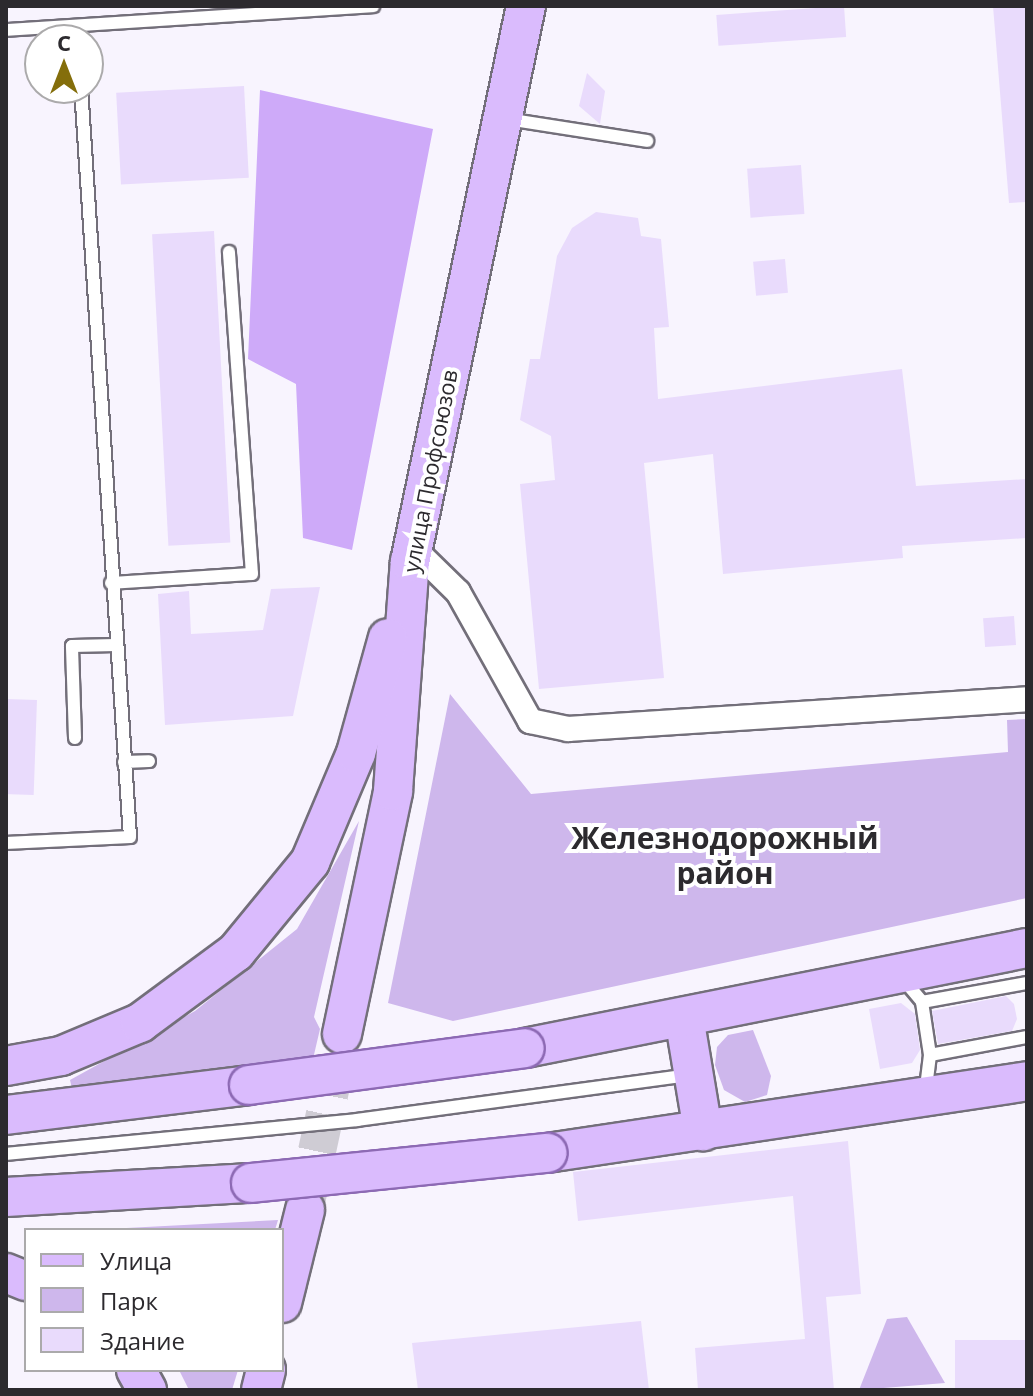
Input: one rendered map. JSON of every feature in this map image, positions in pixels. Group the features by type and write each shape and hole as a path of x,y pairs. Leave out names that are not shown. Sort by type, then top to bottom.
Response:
{"main road":[{"name":"улица Профсоюзов","path":"342,1034 393,791 411,555 500,118 526,6"},
{"path":"6,1066 61,1056 140,1023 236,952 310,862 356,753 411,555"},
{"path":"6,1115 525,1048 1027,948"},
{"path":"684,1017 703,1131"},
{"path":"6,1197 309,1178 547,1153 1027,1081"},
{"path":"284,1295 305,1210"},
{"path":"137,1372 147,1390"}],"street":[{"path":"411,555 458,592 530,721 568,729 1027,699"}],"lane":[{"path":"104,31 373,6"},
{"path":"6,843 130,837 82,104"},
{"path":"500,118 647,141"},
{"path":"111,583 252,574 229,252"},
{"path":"75,738 72,646 116,645"},
{"path":"124,762 149,761"},
{"path":"899,973 922,1002 930,1055 925,1098"},
{"path":"922,1002 1027,983"},
{"path":"930,1055 1027,1037"},
{"path":"6,1154 357,1120 694,1074"}],"green space":[{"path":"450,694 531,794 1008,752 1007,720 1027,719 1027,898 453,1021 388,1003"},
{"path":"359,821 314,1017 320,1029 313,1059 73,1093 70,1080 195,1011 297,929"},
{"path":"753,1030 771,1076 767,1095 745,1102 724,1090 715,1065 717,1047 728,1035"},
{"path":"278,1220 276,1228 126,1228"},
{"path":"907,1317 945,1383 859,1390 887,1319"},
{"path":"180,1372 237,1372 232,1390 189,1390"}],"shaded area":[{"path":"260,90 433,129 352,550 303,538 296,384 248,359"}],"building":[{"path":"844,6 846,37 718,46 716,15"},
{"path":"993,6 1027,6 1027,202 1009,203"},
{"path":"587,73 605,91 600,124 579,106"},
{"path":"244,86 249,178 121,185 116,93"},
{"path":"801,165 804,214 751,218 747,169"},
{"path":"596,212 638,218 641,236 661,239 669,327 654,328 658,399 902,369 916,486 1027,479 1027,538 902,546 903,558 723,574 713,454 644,463 664,678 539,689 520,484 555,480 551,436 520,420 530,359 540,359 557,256 572,228"},
{"path":"214,231 230,543 168,546 152,234"},
{"path":"785,259 788,293 756,296 753,262"},
{"path":"320,587 293,716 165,725 158,594 189,591 191,634 263,630 271,589"},
{"path":"1014,616 1016,645 985,647 983,618"},
{"path":"6,699 37,700 34,795 6,794"},
{"path":"1006,996 1014,1004 1017,1019 1012,1031 938,1044 932,1011"},
{"path":"901,1003 915,1014 920,1050 912,1063 880,1069 869,1009"},
{"path":"848,1141 861,1294 826,1297 834,1390 698,1390 695,1348 805,1339 793,1196 578,1221 573,1172"},
{"path":"641,1321 649,1390 418,1390 412,1343"},
{"path":"955,1340 1027,1340 1027,1388 955,1388"}],"tunnel":[{"path":"305,1207 342,1034"}],"district":[{"name":"Железнодорожный район","path":"725,855"}]}
